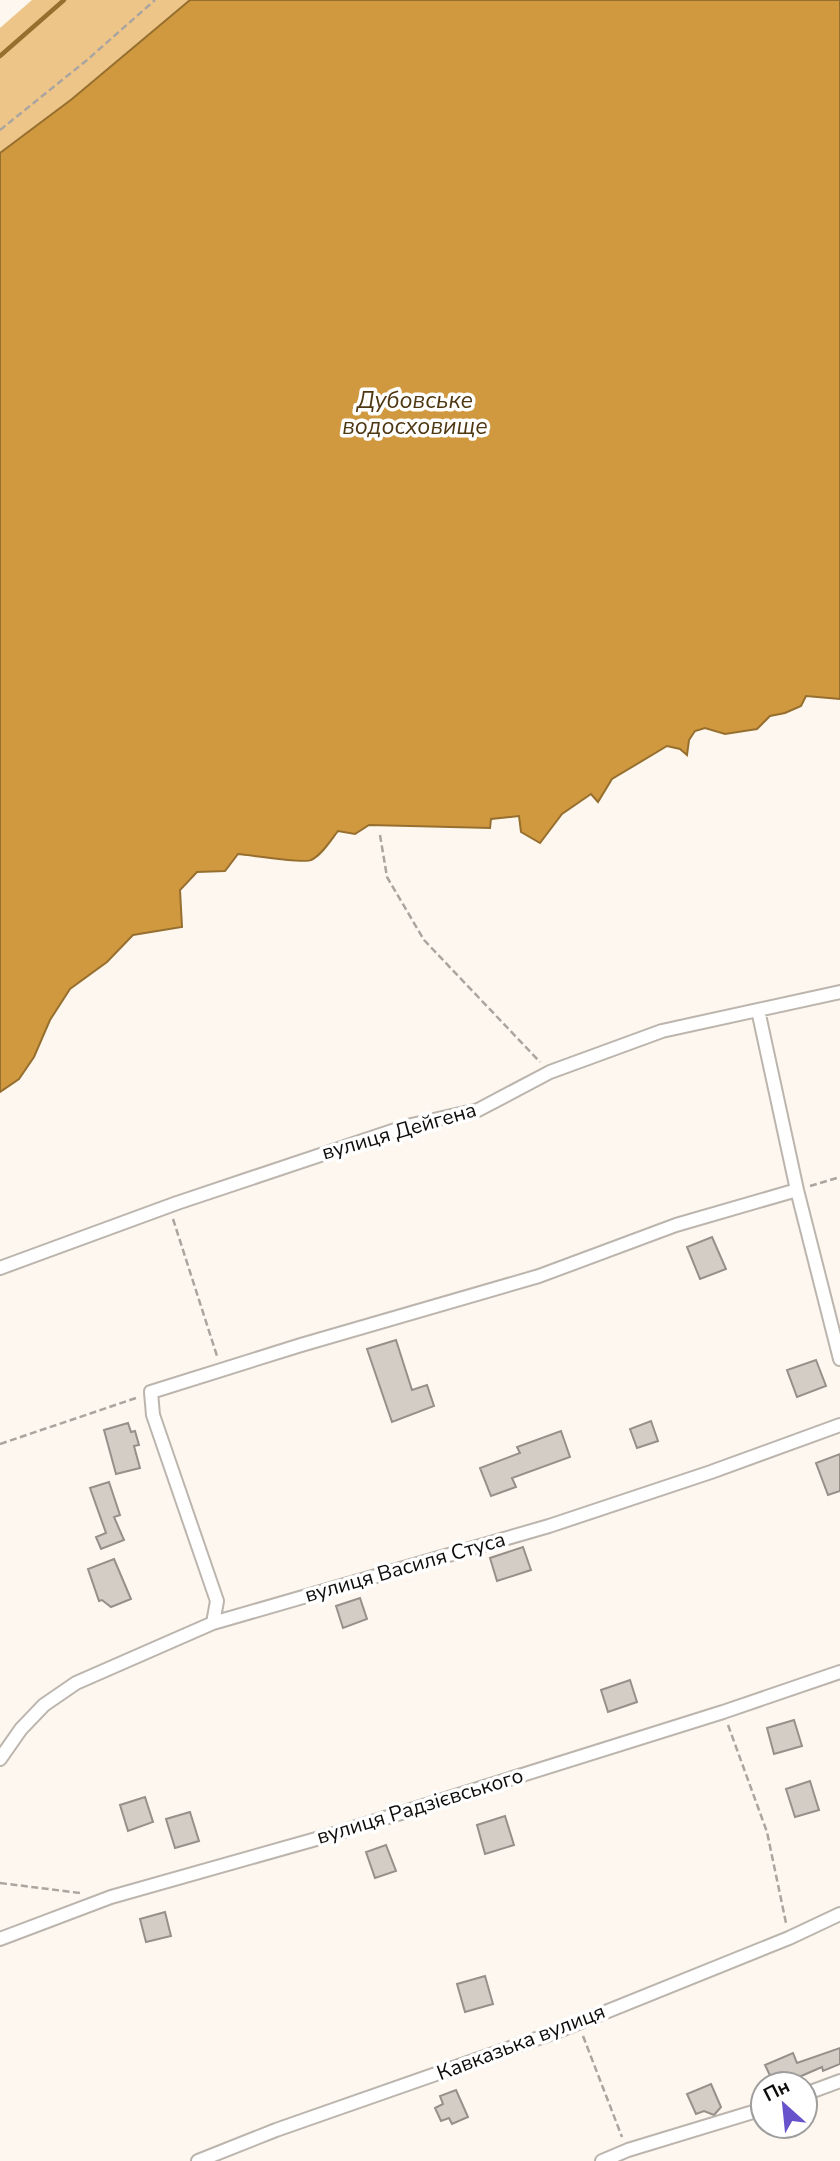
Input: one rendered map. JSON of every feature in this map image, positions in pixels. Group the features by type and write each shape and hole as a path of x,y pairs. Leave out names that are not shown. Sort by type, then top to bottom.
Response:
{"street":[{"name":"вулиця Дейгена","path":"0,1268 168,1206 407,1126 478,1110 550,1072 662,1031 840,992"},
{"path":"758,1010 797,1190 840,1359"},
{"path":"213,1623 217,1601 153,1415 151,1392 539,1276 676,1225 797,1190"},
{"name":"вулиця Василя Стуса","path":"0,1759 21,1729 44,1705 76,1683 213,1623 549,1526 711,1472 840,1424"},
{"name":"вулиця Радзієвського","path":"0,1939 111,1897 334,1834 723,1712 840,1672"},
{"name":"Кавказька вулиця","path":"198,2161 276,2130 556,2032 789,1938 840,1914"},
{"path":"819,2089 840,2081"},
{"path":"602,2161 628,2150 749,2113"}],"path":[{"path":"0,130 87,60 155,0"},
{"path":"380,835 387,877 424,940 550,1072"},
{"path":"797,1190 840,1177"},
{"path":"168,1206 221,1370"},
{"path":"0,1444 151,1392"},
{"path":"723,1712 767,1832 789,1938"},
{"path":"0,1883 83,1894"},
{"path":"577,2022 628,2150"}],"shaded area":[{"path":"32,0 190,0 72,99 0,153 0,28"}],"water":[{"name":"Дубовське водосховище","path":"190,0 840,0 840,699 806,696 801,706 770,716 757,729 725,734 705,728 695,731 689,740 687,755 680,749 667,746 612,779 598,802 591,794 562,814 540,843 521,832 519,816 491,819 490,828 369,825 355,834 338,831 311,860 238,854 225,871 197,872 180,890 182,927 133,935 107,962 70,989 50,1020 34,1057 19,1079 0,1092 0,153 72,99"}],"building":[{"path":"712,1237 726,1269 700,1279 687,1247"},
{"path":"396,1340 412,1390 427,1385 434,1406 392,1422 367,1349"},
{"path":"816,1360 826,1386 797,1397 787,1370"},
{"path":"651,1421 658,1441 637,1448 630,1429"},
{"path":"128,1423 131,1432 135,1431 139,1445 134,1446 140,1468 116,1474 104,1430"},
{"path":"561,1431 570,1457 512,1478 516,1487 491,1496 480,1468 520,1453 517,1447"},
{"path":"840,1454 840,1491 828,1495 816,1463"},
{"path":"109,1482 120,1515 114,1517 124,1540 101,1549 96,1537 106,1533 90,1488"},
{"path":"523,1547 531,1570 497,1581 490,1558"},
{"path":"114,1559 131,1599 111,1607 102,1600 99,1601 88,1569"},
{"path":"360,1598 367,1619 343,1628 336,1606"},
{"path":"630,1680 637,1702 608,1712 601,1690"},
{"path":"794,1720 802,1746 774,1754 767,1728"},
{"path":"810,1781 819,1810 795,1817 786,1789"},
{"path":"145,1797 153,1822 128,1831 120,1805"},
{"path":"190,1812 199,1841 175,1848 166,1819"},
{"path":"505,1816 514,1845 485,1854 477,1825"},
{"path":"386,1845 396,1871 375,1878 366,1852"},
{"path":"165,1912 171,1936 146,1942 140,1919"},
{"path":"485,1976 493,2004 465,2012 457,1984"},
{"path":"840,2048 840,2064 823,2071 822,2067 815,2070 767,2070 765,2065 793,2053 797,2063"},
{"path":"711,2084 721,2107 714,2115 704,2111 696,2114 687,2094"},
{"path":"456,2090 468,2117 452,2124 449,2118 441,2121 435,2108 443,2104 440,2096"}],"waterway":[{"path":"0,56 64,0"}]}
